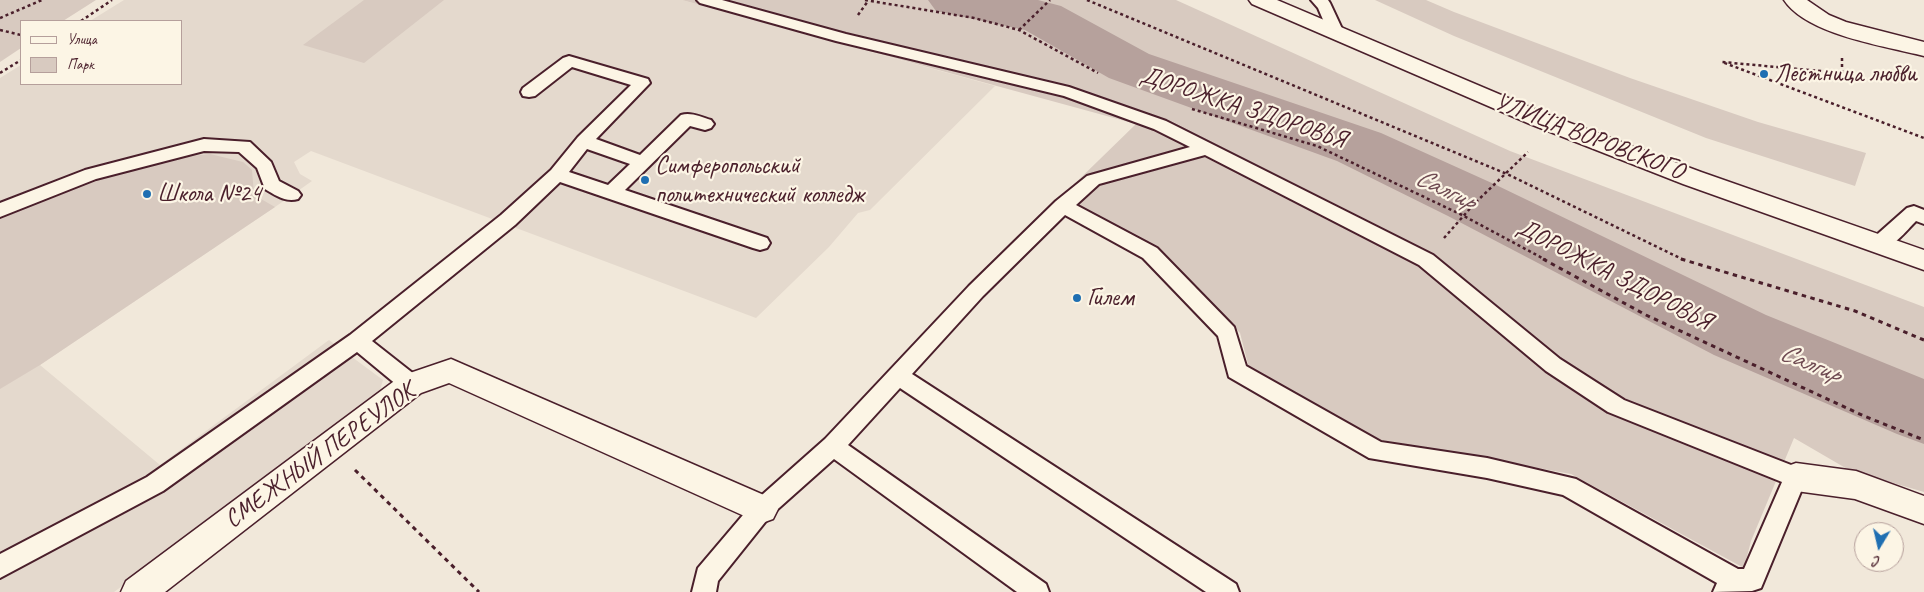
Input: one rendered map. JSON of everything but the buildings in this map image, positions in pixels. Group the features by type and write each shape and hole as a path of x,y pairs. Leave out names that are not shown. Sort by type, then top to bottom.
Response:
{"main road":[{"name":"УЛИЦА ВОРОВСКОГО","path":"1259,0 1538,119 1692,178 1924,260"},
{"path":"1794,0 1813,15 1848,30 1924,49"},
{"name":"СМЕЖНЫЙ ПЕРЕУЛОК","path":"138,592 411,384 452,371 762,510"},
{"path":"1796,477 1856,485 1924,510"}],"lane":[{"path":"704,0 842,38 1069,92 1160,126 1426,260 1553,365 1616,406 1796,477 1752,580 1730,587 1568,486 1487,468 1377,451 1238,371 1227,333 1150,253 1063,206"},
{"path":"1319,0 1325,6 1336,33"},
{"path":"0,567 154,484 357,341 508,220 557,174 584,141 642,83 569,61 529,92"},
{"path":"612,192 687,119 706,124"},
{"path":"584,141 642,162"},
{"path":"0,210 91,174 204,145 244,146 265,166 271,184 292,195"},
{"path":"704,592 707,576 762,510 833,446 976,291 1063,206 1093,180 1205,149"},
{"path":"557,174 760,244"},
{"path":"1879,244 1914,213 1924,216"},
{"path":"357,341 411,384"},
{"path":"897,375 1227,592"},
{"path":"833,446 1037,592"}],"path":[{"path":"0,18 42,0"},
{"path":"82,20 112,0"},
{"name":"ДОРОЖКА ЗДОРОВЬЯ","path":"865,0 974,18 1019,30 1103,76"},
{"path":"1019,30 1050,0"},
{"path":"1087,0 1507,174 1687,262 1855,311 1924,340"},
{"path":"0,30 20,35"},
{"path":"0,73 20,61"},
{"path":"1842,73 1722,62 1924,138"},
{"name":"ДОРОЖКА ЗДОРОВЬЯ","path":"1183,106 1316,146 1462,215 1646,315 1864,416 1924,440"},
{"path":"1462,215 1528,152"},
{"path":"330,445 479,592"}],"shaded area":[{"path":"124,0 682,0 995,86 870,210 858,213 829,247 756,318 311,151 294,162 300,174 312,181 40,365 160,465 329,340 383,380 378,397 114,592 0,592 0,78 20,66 20,85 182,85 182,20 92,20"}],"green space":[{"path":"0,0 96,0 65,20 20,20 20,49 0,62"},
{"path":"364,0 444,0 364,63 303,45"},
{"path":"682,0 1176,0 1510,151 1924,307 1924,492 1849,470 1794,438 1751,541 1744,568 1571,474 1376,439 1249,368 1240,333 1158,248 1062,196 1136,124"},
{"path":"1375,0 1426,0 1630,78 1758,122 1866,153 1855,186 1706,138 1454,36"},
{"path":"210,154 243,162 252,170 254,195 275,207 40,365 0,389 0,218 102,178 155,163"}],"waterway":[{"name":"Салгир","path":"955,0 1042,17 1129,66 1359,147 1471,200 1740,335 1924,412"}],"place":[{"name":"Лестница любви","path":"1764,74"},
{"name":"Симферопольский политехнический колледж","path":"645,180"},
{"name":"Школа №24","path":"147,194"},
{"name":"Гилем","path":"1077,298"}]}
